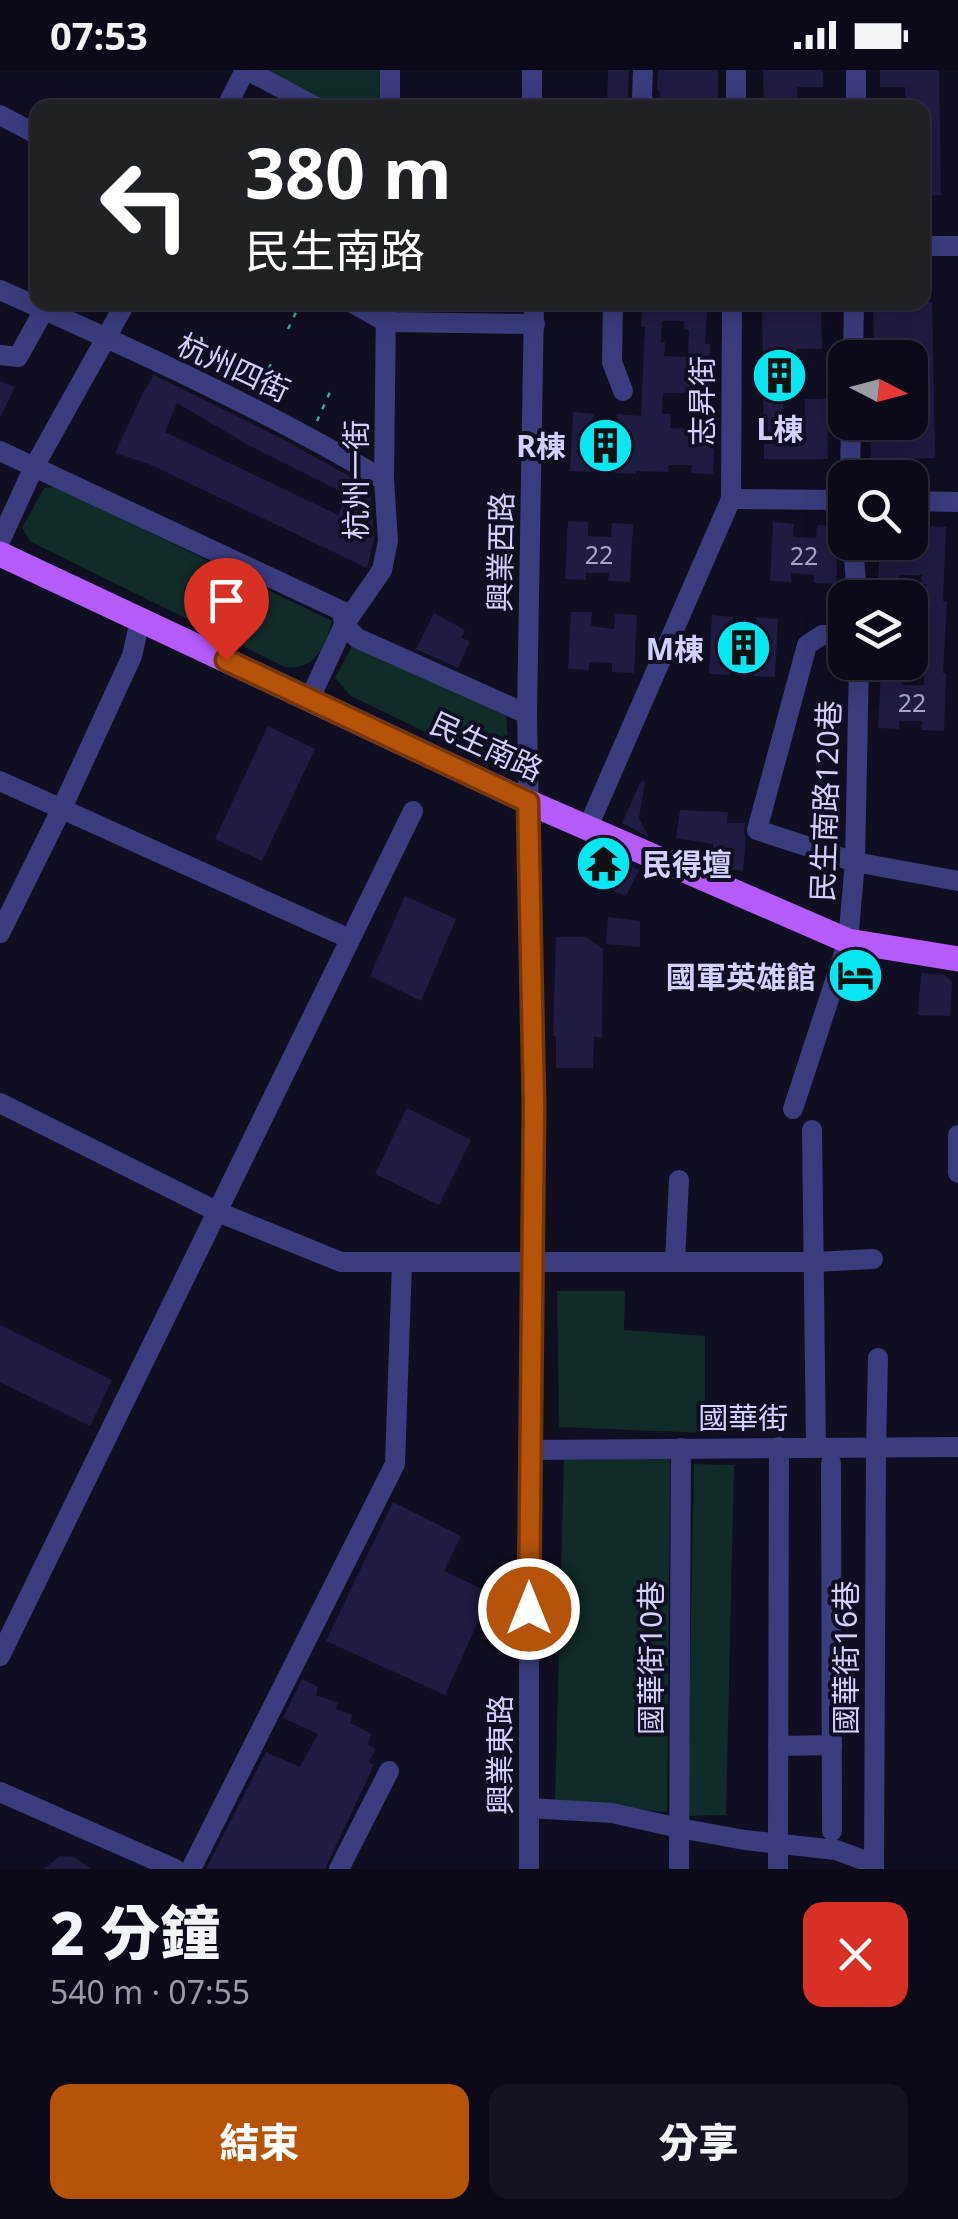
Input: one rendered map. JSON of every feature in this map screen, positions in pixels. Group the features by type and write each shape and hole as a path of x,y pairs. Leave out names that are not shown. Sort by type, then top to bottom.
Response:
{"main road":[{"name":"民生南路","path":"0,554 528,802 848,942 958,959"}],"street":[{"path":"230,100 246,70 303,100"},
{"path":"390,70 390,100"},
{"path":"532,70 532,100"},
{"path":"643,70 643,100"},
{"path":"736,70 736,100"},
{"path":"856,70 856,100"},
{"path":"0,115 30,131"},
{"path":"930,246 958,246"},
{"name":"杭州四街","path":"0,290 30,304"},
{"path":"0,355 18,358 44,310"},
{"name":"杭州四街","path":"44,310 250,406 384,480"},
{"path":"0,541 34,467 122,310"},
{"name":"興業西路","path":"528,802 534,310"},
{"path":"613,310 612,362 624,391"},
{"name":"志昇街","path":"730,499 732,310"},
{"path":"853,340 854,310"},
{"path":"386,312 535,324"},
{"name":"杭州一街","path":"310,698 344,625 382,570 388,541 384,480 386,312"},
{"path":"0,451 342,610 344,625 357,638 527,714"},
{"path":"588,828 730,499 828,500"},
{"path":"928,501 958,502"},
{"path":"0,932 132,656 140,620"},
{"path":"828,635 807,644 756,830 855,862 958,881"},
{"name":"民生南路120巷","path":"793,1108 848,942 855,862 859,680"},
{"path":"0,781 350,938"},
{"name":"興業東路","path":"528,802 534,1106 529,1869"},
{"path":"0,1656 413,811"},
{"path":"606,879 622,842"},
{"path":"0,1103 218,1212 340,1262 874,1259"},
{"path":"812,1130 816,1447"},
{"path":"958,1135 958,1173"},
{"path":"675,1261 679,1180"},
{"path":"191,1869 395,1464 402,1262"},
{"name":"國華街16巷","path":"874,1866 878,1358"},
{"path":"778,1869 780,1447"},
{"name":"國華街","path":"529,1450 958,1447"},
{"name":"國華街10巷","path":"678,1869 681,1448"},
{"path":"831,1463 832,1831"},
{"path":"778,1746 832,1745"},
{"path":"340,1869 389,1771"},
{"path":"0,1792 175,1869"},
{"path":"529,1808 612,1813 744,1840 778,1839 836,1850 874,1866"}],"path":[{"path":"288,329 298,310"},
{"path":"250,406 271,364"},
{"path":"310,436 330,392"}],"green space":[{"path":"255,70 384,70 384,100 313,100"},
{"path":"56,487 332,621 322,648 304,665 285,667 31,542 22,528 44,488"},
{"path":"352,646 506,713 508,749 487,762 351,696 335,678"},
{"path":"557,1291 625,1291 624,1330 705,1336 705,1433 559,1427"},
{"path":"670,1457 667,1812 555,1801 564,1460"},
{"path":"694,1464 734,1465 726,1815 687,1816"}],"building":[{"path":"608,70 629,70 629,100 607,100"},
{"path":"658,70 718,70 718,100 660,100"},
{"path":"763,70 823,70 823,87 797,87 798,100 764,100"},
{"path":"880,70 939,70 941,195 930,196 930,100 906,100 905,87 880,87"},
{"path":"932,302 935,458 871,460 870,440 928,440 928,340 874,340 873,310 930,310"},
{"path":"642,310 707,310 705,344 710,344 706,416 716,416 713,474 691,473 692,465 669,465 668,472 636,474 614,473 614,464 592,464 591,472 570,471 573,412 594,414 593,427 617,428 617,414 641,416 645,327 641,327","holes":["662,321 684,321 684,329 689,330 688,357 664,356","663,393 685,393 685,401 695,402 694,429 670,428 671,414 662,414"]},
{"name":"L棟","path":"762,310 821,310 822,349 796,349 797,386 783,386 783,418 805,417 805,399 827,399 828,459 764,459"},
{"path":"154,375 371,488 374,540 367,568 149,464 115,453","holes":["177,403 250,446 348,495 338,515 165,432"]},
{"path":"0,381 15,387 0,418"},
{"path":"568,521 588,522 588,536 611,537 612,523 633,524 630,582 608,581 609,573 586,573 586,580 565,579"},
{"path":"773,522 794,524 793,537 816,538 817,525 828,526 828,560 837,560 836,580 814,583 814,575 791,573 791,582 770,581"},
{"path":"928,526 946,527 944,731 921,730 922,721 899,721 899,729 878,728 880,680 924,685 928,680 928,580 921,580 922,575 899,575 899,580 878,580 879,560 928,560"},
{"path":"571,612 592,612 591,626 614,629 615,614 637,615 634,673 612,672 612,663 589,662 589,670 568,669"},
{"path":"434,613 465,630 461,638 470,641 458,668 416,649"},
{"name":"M棟","path":"712,615 733,617 732,630 756,631 756,617 778,619 775,677 753,676 753,667 731,667 730,675 709,674"},
{"path":"268,726 315,749 262,861 215,839"},
{"path":"641,781 645,782 639,818 649,837 622,823"},
{"path":"680,810 728,812 727,823 745,823 743,871 730,869 731,861 712,860 713,844 676,838"},
{"path":"627,865 639,870 626,896 613,891"},
{"path":"405,896 456,919 421,1001 370,976"},
{"path":"608,917 640,921 640,947 606,944"},
{"path":"556,937 586,937 603,949 602,1037 594,1037 593,1068 556,1068"},
{"path":"921,973 945,975 952,982 950,1016 918,1015"},
{"path":"407,1108 471,1140 439,1205 375,1174"},
{"path":"0,1325 112,1380 90,1426 0,1382"},
{"path":"393,1502 461,1536 444,1571 491,1593 445,1695 326,1641"},
{"path":"302,1679 318,1687 316,1695 338,1703 336,1709 352,1715 350,1723 372,1734 367,1744 376,1749 369,1762 374,1765 325,1869 206,1869 266,1752 300,1767 318,1734 283,1718"},
{"path":"61,1856 74,1857 91,1869 43,1869"}],"place":[{"name":"L棟","path":"780,375"},
{"name":"R棟","path":"605,445"},
{"name":"M棟","path":"743,648"},
{"name":"民得壇","path":"603,863"},
{"name":"國軍英雄館","path":"855,976"}],"route":[{"path":"226,660 528,802 534,1106 529,1609"}]}
